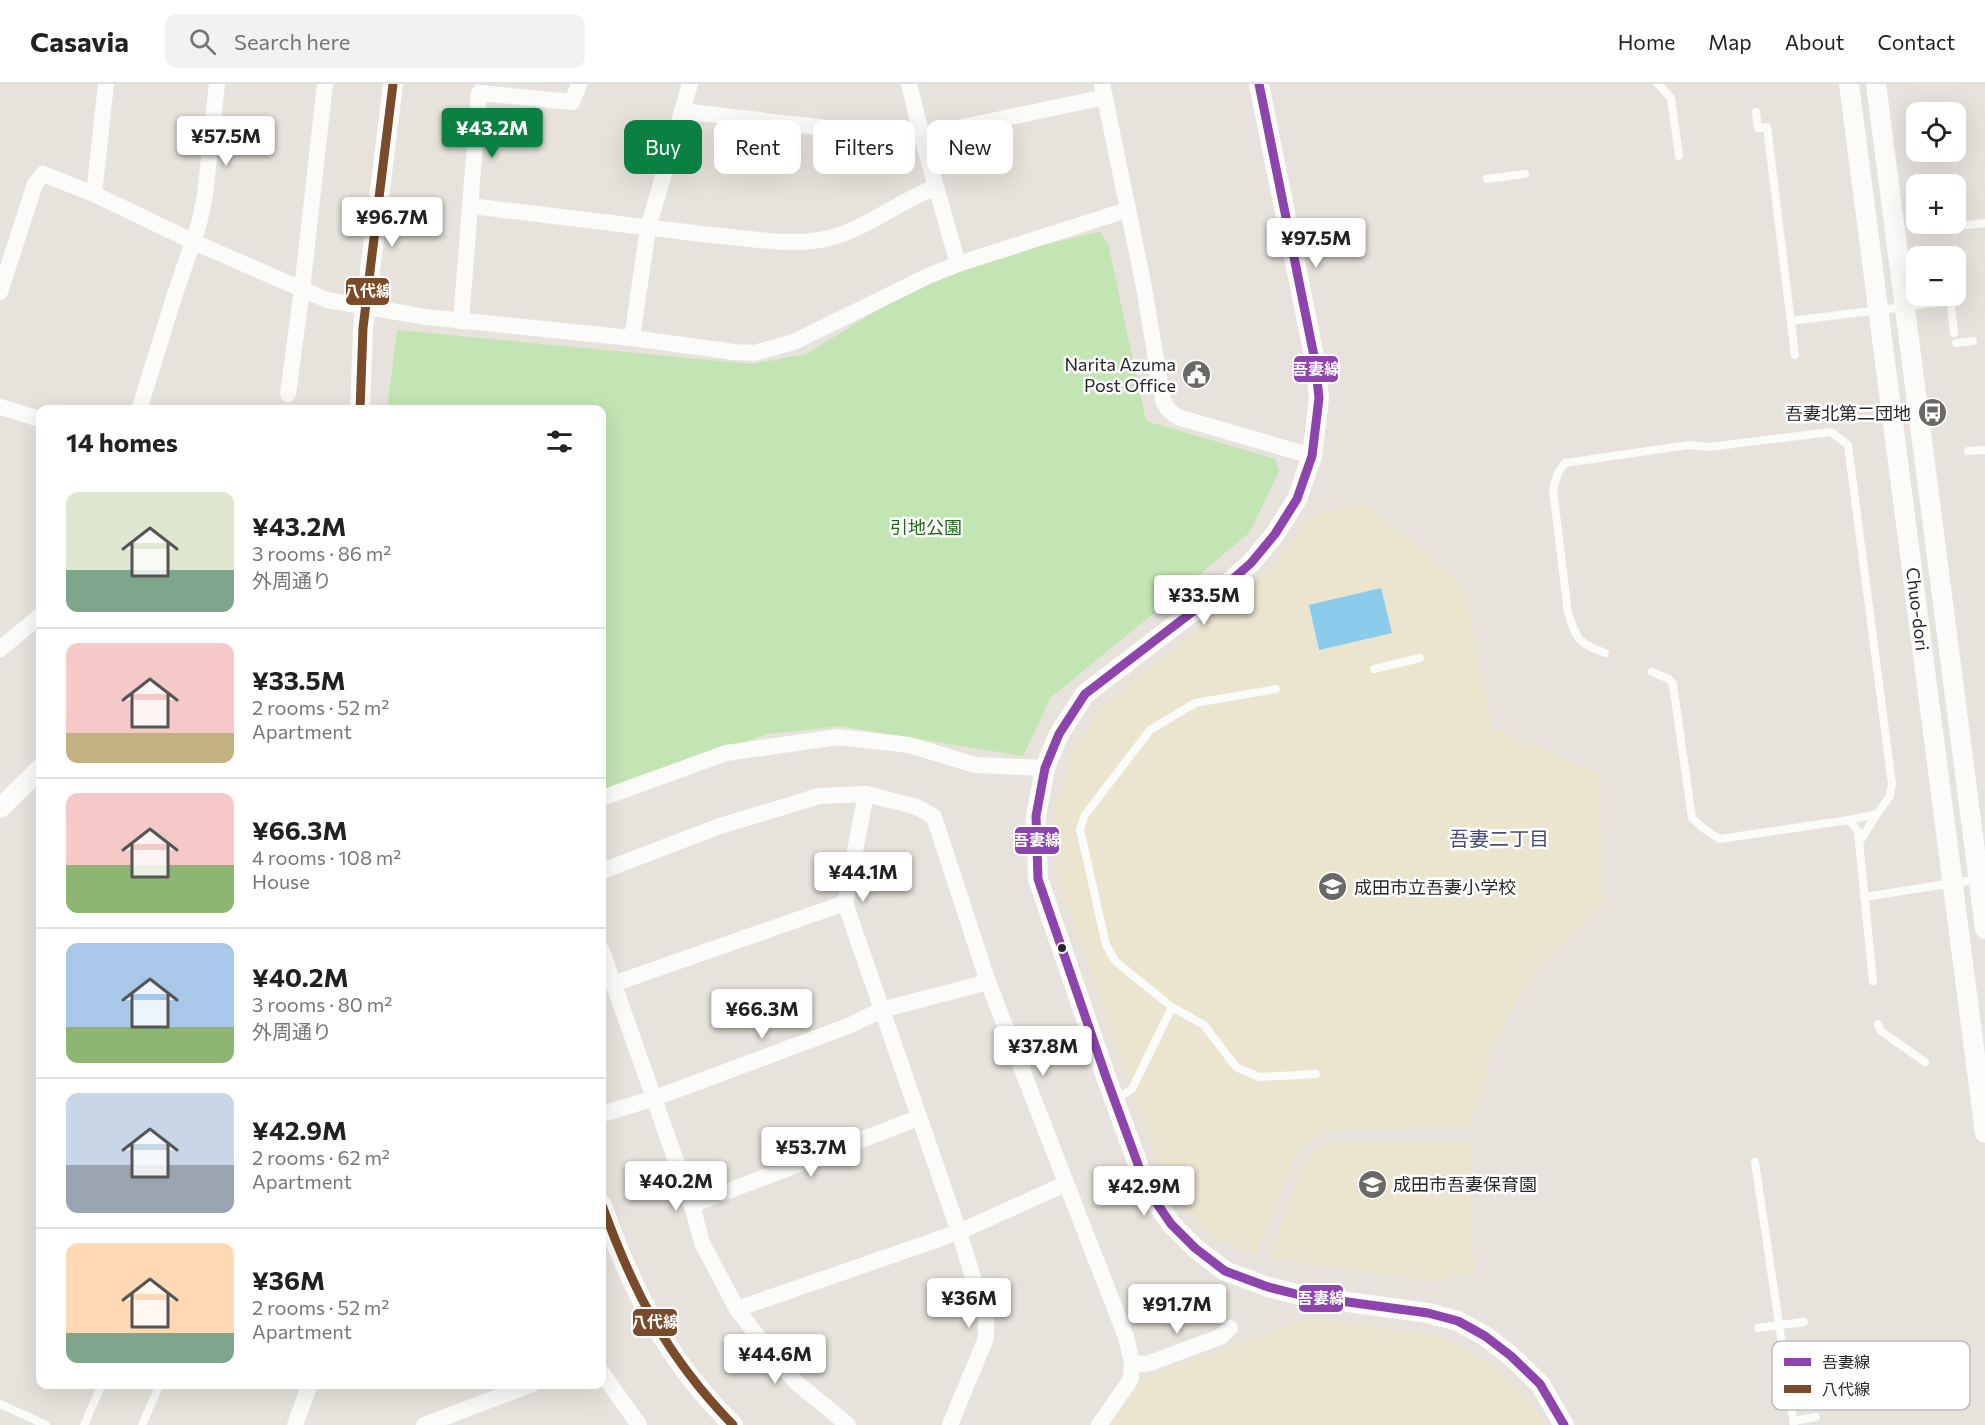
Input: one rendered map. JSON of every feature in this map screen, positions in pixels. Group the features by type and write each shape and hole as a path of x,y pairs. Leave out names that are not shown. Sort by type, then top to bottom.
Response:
{"street":[{"path":"94,194 106,84"},
{"path":"141,405 175,294 194,242 206,195 217,84"},
{"path":"288,394 325,84"},
{"path":"360,405 363,328 393,84"},
{"path":"461,321 479,93 572,102 579,84"},
{"path":"632,338 648,228 690,84"},
{"path":"909,84 958,264"},
{"path":"1259,84 1315,361 1319,398 1312,456 1297,499 1275,534 1251,563 1217,593 1085,694 1059,734 1045,768 1036,816 1038,879 1148,1189 1171,1224 1195,1248 1225,1271 1268,1287 1304,1296 1428,1313 1458,1322 1485,1336 1511,1356 1540,1384 1564,1425"},
{"name":"Chuo-dori","path":"1850,84 1985,1133"},
{"name":"Chuo-dori","path":"1876,84 1982,878 1985,930"},
{"path":"682,111 911,138 1104,90 1143,282 1163,399 1167,408 1181,418 1312,456"},
{"path":"0,292 35,184 43,174 94,194 194,242 327,300 426,317 754,353 794,342 928,276 958,264 1127,210"},
{"path":"471,206 770,241 808,241 833,237 862,225 919,193 936,187"},
{"path":"0,407 36,418"},
{"path":"0,649 36,619"},
{"path":"606,797 726,753 838,737 909,745 975,765 1045,768"},
{"path":"0,808 36,772"},
{"path":"866,794 845,903 959,1233 986,1319 986,1338 950,1425"},
{"path":"606,869 720,826 819,796 866,794 917,807 934,817 988,982 1126,1337 1132,1363 1131,1379 1099,1425"},
{"path":"614,984 845,903"},
{"path":"606,962 692,1205 702,1243 737,1309 767,1349 797,1383 848,1425"},
{"path":"606,1113 655,1098 851,1025 881,1010 988,982"},
{"path":"692,1205 918,1118"},
{"path":"737,1309 959,1233 1065,1184"},
{"path":"606,1216 648,1314 694,1384 733,1425"},
{"path":"1132,1363 1147,1364 1221,1337 1230,1328"},
{"path":"606,1379 639,1425"},
{"path":"295,1425 308,1389"},
{"path":"424,1425 519,1389"}],"lane":[{"path":"1658,84 1671,98 1679,156"},
{"path":"1755,112 1758,128 1767,127 1795,355"},
{"path":"1487,179 1525,174"},
{"path":"1966,225 1985,223"},
{"path":"1791,321 1910,306"},
{"path":"1951,306 1954,333"},
{"path":"1956,343 1973,341"},
{"path":"1605,653 1585,645 1574,631 1568,613 1553,489 1558,473 1565,463 1689,446 1709,447 1831,432 1848,445 1892,784 1890,796 1859,842"},
{"path":"1968,452 1985,450"},
{"path":"1374,669 1420,658"},
{"path":"1652,672 1669,679 1673,684 1692,818 1719,839 1877,814"},
{"path":"1276,689 1195,704 1150,730 1084,815 1080,829 1106,945 1115,961 1172,1007 1204,1025 1236,1067 1259,1077 1316,1074"},
{"path":"1849,820 1858,831 1874,981"},
{"path":"1864,897 1982,878"},
{"path":"1115,1100 1132,1089 1172,1007"},
{"path":"1878,1024 1881,1031 1925,1062"},
{"path":"1755,1162 1781,1341"},
{"path":"1758,1328 1804,1322"},
{"path":"84,1425 100,1389"},
{"path":"142,1425 158,1389"},
{"path":"0,1404 46,1425"},
{"path":"1794,1423 1816,1418"}],"shaded area":[{"name":"成田市立吾妻小学校","path":"1365,503 1464,585 1493,728 1600,773 1605,901 1532,975 1495,1041 1471,1127 1332,1130 1316,1136 1296,1153 1256,1255 1214,1238 1183,1209 1158,1163 1056,872 1053,813 1072,754 1099,709 1273,567 1310,515"},
{"path":"1332,1142 1472,1142 1472,1251 1477,1270 1437,1282 1269,1258 1301,1168 1312,1153"},
{"path":"1310,1318 1441,1336 1491,1364 1516,1388 1542,1419 1544,1425 1105,1425 1133,1381"}],"green space":[{"name":"引地公園","path":"1100,232 1108,243 1146,421 1275,459 1279,471 1250,532 1051,697 1023,756 840,726 768,734 606,790 606,405 388,405 397,330 752,364 806,354 917,286 997,255"}],"water":[{"path":"1381,588 1392,633 1319,650 1309,605"}],"transit line":[{"name":"八代線","path":"360,405 363,328 393,84"},
{"name":"吾妻線","path":"1259,84 1315,361 1319,398 1312,456 1297,499 1275,534 1251,563 1217,593 1085,694 1059,734 1045,768 1036,816 1038,879 1147,1189 1171,1224 1195,1248 1225,1271 1268,1287 1304,1296 1428,1313 1458,1321 1485,1336 1511,1356 1540,1384 1564,1425"},
{"name":"八代線","path":"606,1216 640,1295 671,1349 710,1400 733,1425"}],"place":[{"name":"Narita Azuma Post Office","path":"1197,374"},
{"name":"吾妻北第二団地","path":"1932,413"},
{"name":"成田市立吾妻小学校","path":"1333,887"},
{"name":"成田市吾妻保育園","path":"1372,1184"}],"district":[{"name":"吾妻二丁目","path":"1499,838"}]}
